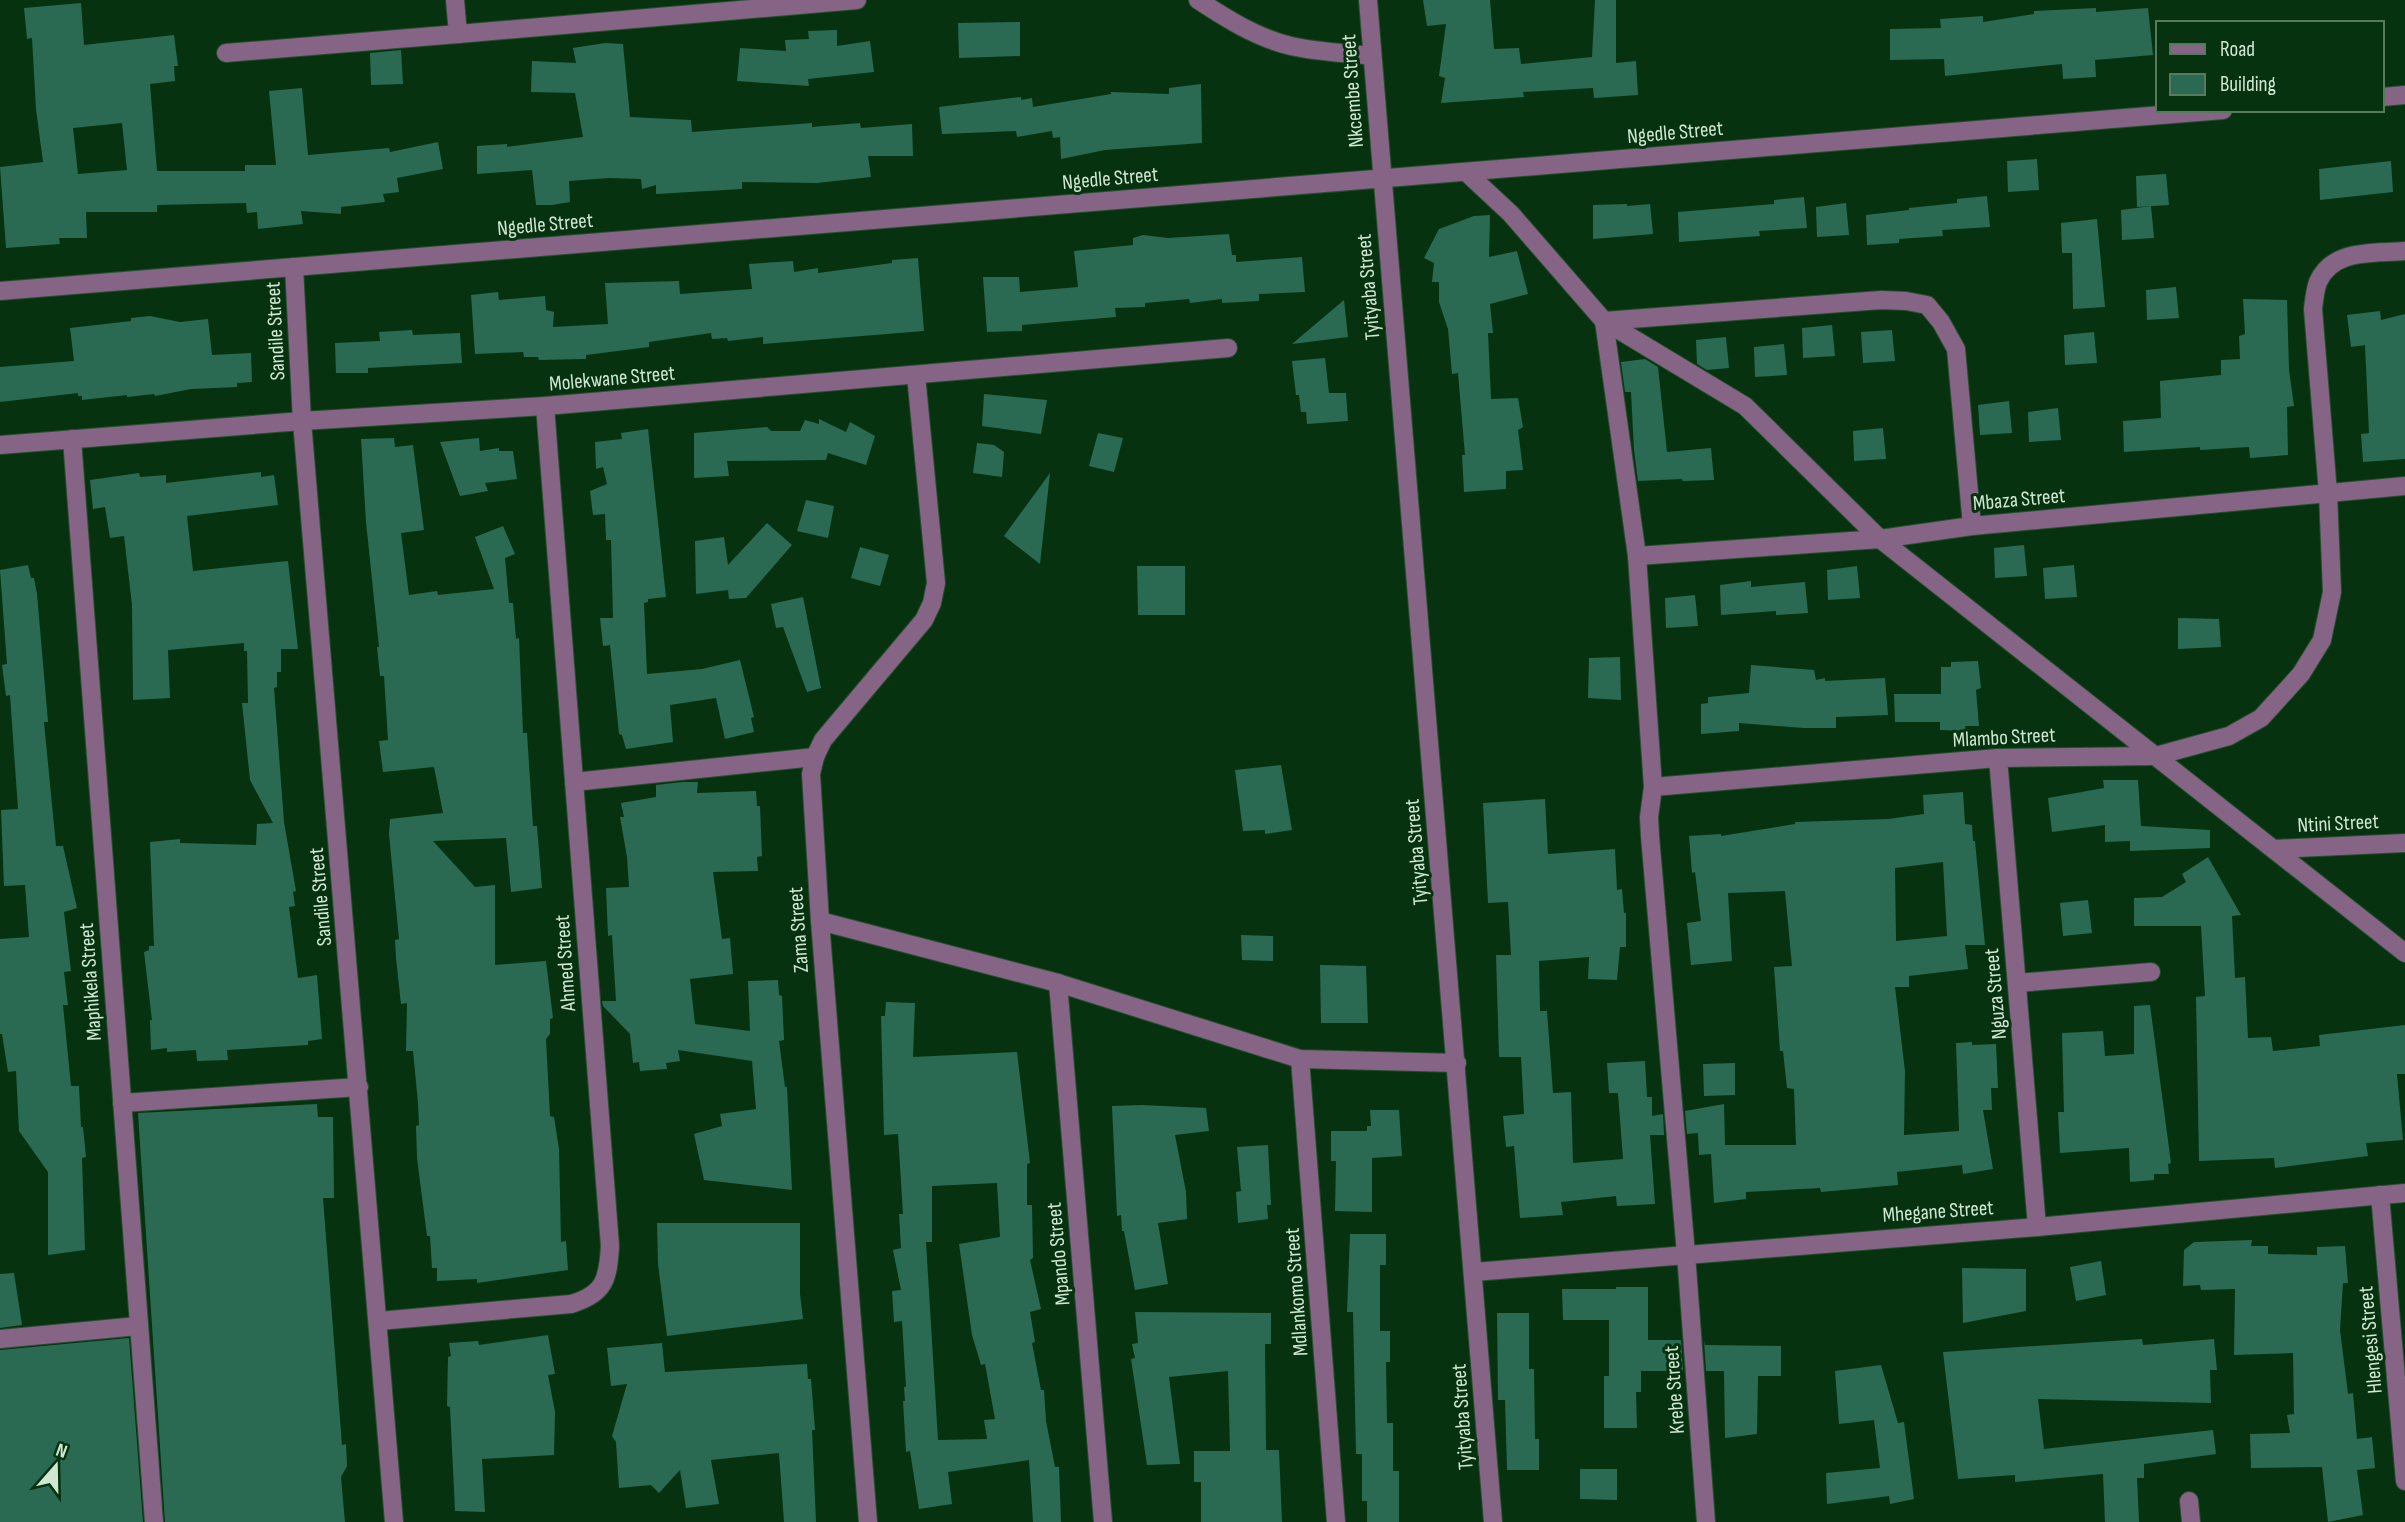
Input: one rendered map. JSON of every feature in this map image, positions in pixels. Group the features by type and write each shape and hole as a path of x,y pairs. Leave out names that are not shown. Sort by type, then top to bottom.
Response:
{"street":[{"path":"455,0 458,34"},
{"path":"226,52 857,0"},
{"path":"1198,0 1260,36 1281,43 1372,56"},
{"name":"Nkcembe Street","path":"1368,0 1382,179"},
{"path":"2384,97 2405,95"},
{"name":"Ngedle Street","path":"0,291 2199,112"},
{"path":"1466,172 1511,214 1604,321 1745,406 1880,539 2405,953"},
{"name":"Tyityaba Street","path":"1382,179 1493,1522"},
{"name":"Mlambo Street","path":"1653,787 1998,758 2156,756 2230,736 2261,718 2301,674 2322,640 2332,592 2328,493 2313,309 2318,283 2327,268 2345,256 2405,251"},
{"name":"Sandile Street","path":"294,267 303,421 394,1522"},
{"path":"1604,321 1881,300 1927,305 1941,322 1956,349 1972,526"},
{"path":"1604,321 1637,556 1653,787 1649,817 1650,836 1686,1254"},
{"name":"Molekwane Street","path":"0,445 303,421 545,406 1227,348"},
{"name":"Zama Street","path":"868,1522 820,921 811,774 823,740 925,620 932,603 936,583 916,375"},
{"name":"Ahmed Street","path":"379,1321 571,1304 590,1298 600,1288 608,1269 610,1246 545,406"},
{"name":"Maphikela Street","path":"72,439 154,1522"},
{"name":"Mbaza Street","path":"1637,556 1880,539 1972,526 2405,486"},
{"path":"574,782 815,757"},
{"name":"Nguza Street","path":"1998,758 2037,1227"},
{"name":"Ntini Street","path":"2274,849 2405,843"},
{"path":"820,921 1058,983 1300,1059 1457,1063"},
{"path":"2017,983 2151,972"},
{"name":"Mpando Street","path":"1058,983 1103,1522"},
{"name":"Mdlankomo Street","path":"1300,1059 1336,1522"},
{"path":"122,1103 359,1087"},
{"name":"Mhegane Street","path":"1474,1272 2037,1227 2405,1194"},
{"name":"Hlengesi Street","path":"2380,1195 2405,1481"},
{"name":"Krebe Street","path":"1686,1254 1706,1522"},
{"path":"0,1339 138,1326"},
{"path":"2189,1501 2191,1522"}],"building":[{"path":"1423,0 1490,0 1494,49 1519,48 1521,64 1592,57 1595,0 1616,0 1616,63 1636,61 1638,95 1594,98 1593,88 1523,92 1524,97 1441,103 1445,78 1439,76 1446,24 1427,26"},
{"path":"81,3 84,45 174,35 178,66 174,66 175,81 150,84 157,171 245,171 245,165 276,165 269,91 302,88 308,155 389,148 390,152 438,142 443,169 397,178 399,192 383,194 385,202 341,207 341,214 301,211 303,224 258,229 257,212 247,213 246,203 157,205 157,212 86,212 87,238 59,238 60,244 6,248 0,167 43,162 36,109 32,38 27,39 24,8","holes":["122,123 127,170 78,174 73,128"]},
{"path":"2096,8 2096,12 2148,8 2153,55 2095,60 2096,77 2063,79 2062,64 1945,76 1944,59 1890,60 1890,29 1941,28 1940,19 1983,16 1983,22 2034,14 2034,11"},
{"path":"1020,22 1020,56 959,58 958,23"},
{"path":"837,30 837,46 870,41 874,72 808,79 809,86 737,81 740,48 786,51 785,40 809,39 808,31"},
{"path":"605,43 623,44 630,117 691,120 692,132 812,123 812,127 860,123 861,128 912,124 913,156 868,156 871,177 817,183 742,182 742,189 656,194 656,185 642,189 641,179 569,181 570,202 552,205 536,205 532,170 477,174 477,146 507,144 507,147 583,137 575,93 531,92 532,61 576,63 573,48"},
{"path":"401,50 403,84 371,85 370,53"},
{"path":"1201,84 1202,143 1105,150 1061,159 1060,137 1053,138 1052,131 1017,137 1016,131 942,134 939,107 1021,97 1021,100 1032,98 1033,107 1111,92 1169,94 1169,88"},
{"path":"2037,159 2039,190 2008,192 2007,161"},
{"path":"2391,161 2393,192 2320,200 2319,169"},
{"path":"2166,174 2169,205 2137,207 2136,176"},
{"path":"1987,196 1990,227 1942,230 1943,236 1899,239 1899,243 1867,245 1866,215 1957,203 1957,199"},
{"path":"1804,197 1807,228 1759,231 1760,236 1679,242 1678,212 1774,204 1774,200"},
{"path":"1846,203 1849,235 1817,237 1816,207"},
{"path":"1650,204 1653,234 1593,239 1593,205"},
{"path":"2151,206 2154,238 2122,240 2121,210"},
{"path":"1490,215 1489,257 1517,251 1528,294 1490,304 1493,333 1488,333 1491,399 1518,398 1523,427 1518,430 1523,470 1506,471 1506,489 1464,492 1462,455 1465,455 1458,373 1452,374 1448,329 1439,302 1439,282 1432,282 1434,263 1424,258 1439,229 1474,216"},
{"path":"2097,219 2105,307 2073,309 2072,253 2062,253 2061,223"},
{"path":"1229,234 1232,255 1236,255 1236,262 1302,257 1305,292 1259,294 1259,301 1222,303 1222,299 1190,303 1189,299 1145,303 1145,307 1115,308 1116,317 1022,325 1022,331 987,332 983,277 1019,277 1020,292 1078,287 1074,251 1133,245 1133,238 1143,235 1168,238"},
{"path":"918,258 924,331 763,344 763,337 728,341 727,338 712,339 711,333 649,342 649,347 586,355 586,359 539,360 538,357 524,357 523,352 475,354 471,295 498,292 499,300 545,296 546,310 554,312 553,327 608,324 605,283 679,281 680,294 752,289 749,264 793,261 794,272 818,268 818,273"},
{"path":"2176,287 2179,318 2147,320 2146,290"},
{"path":"2243,299 2287,300 2289,370 2294,406 2287,407 2288,455 2250,458 2249,447 2124,452 2123,421 2161,418 2160,381 2221,375 2221,360 2240,359 2239,336 2245,334"},
{"path":"1344,300 1348,337 1292,344"},
{"path":"2380,311 2381,320 2405,314 2405,459 2363,462 2361,434 2369,433 2365,345 2351,347 2347,315"},
{"path":"150,316 180,322 208,319 212,355 251,353 252,382 237,383 237,387 191,389 155,396 127,395 82,400 78,393 0,402 0,367 74,361 70,328 131,321 131,318"},
{"path":"1832,325 1835,356 1803,358 1802,328"},
{"path":"412,330 413,335 460,333 462,363 368,368 368,373 336,373 335,343 380,341 379,332"},
{"path":"1892,330 1895,361 1863,363 1861,332"},
{"path":"2094,332 2097,363 2065,365 2064,335"},
{"path":"1726,337 1729,368 1707,370 1697,364 1696,340"},
{"path":"1784,344 1787,375 1755,377 1754,347"},
{"path":"1325,358 1329,393 1346,393 1348,421 1307,424 1306,412 1301,412 1299,395 1296,395 1292,361"},
{"path":"1645,359 1658,367 1667,452 1711,448 1714,480 1638,481 1631,392 1625,392 1621,362"},
{"path":"984,394 1047,400 1041,434 982,426"},
{"path":"2009,401 2012,433 1980,435 1978,405"},
{"path":"2058,408 2061,440 2029,442 2028,412"},
{"path":"819,419 846,432 850,422 875,436 866,465 828,453 826,460 727,461 729,476 694,478 694,433 767,427 771,431 800,431 805,420 819,424"},
{"path":"1883,428 1886,459 1854,461 1853,431"},
{"path":"648,429 666,597 648,599 648,602 644,603 647,674 702,669 740,660 754,717 751,718 754,732 725,739 716,698 670,705 673,742 626,749 622,735 619,734 610,645 603,646 600,618 613,618 611,540 606,540 605,514 593,515 590,491 607,484 603,467 596,469 595,442 622,439 621,433"},
{"path":"1098,433 1123,438 1114,472 1089,466"},
{"path":"394,438 395,447 413,445 424,530 401,533 409,595 494,589 475,537 503,526 515,554 505,558 509,603 513,603 516,639 519,638 523,733 527,733 533,826 537,826 542,888 511,892 506,838 433,841 475,887 495,885 495,965 546,961 553,1018 550,1019 550,1034 546,1039 550,1116 554,1117 559,1149 561,1242 566,1241 568,1270 477,1283 477,1279 437,1281 437,1268 432,1268 430,1236 427,1236 417,1158 416,1126 419,1125 413,1051 406,1051 407,1003 401,1004 396,958 395,940 399,939 389,834 390,819 443,813 434,767 383,772 379,741 388,740 384,676 380,676 377,647 361,439"},
{"path":"479,438 480,451 499,448 499,451 513,451 517,479 485,483 488,491 460,496 440,442"},
{"path":"977,443 994,445 1004,452 1002,477 973,473"},
{"path":"261,472 261,477 274,475 278,505 187,516 193,571 288,561 298,649 281,649 281,672 277,672 277,687 274,688 284,822 296,891 293,892 295,906 289,907 298,978 317,975 322,1039 308,1041 308,1045 227,1050 228,1060 197,1061 196,1050 151,1050 152,1020 144,952 149,950 149,946 154,946 150,842 180,839 180,843 256,845 257,824 273,823 250,780 242,703 248,703 247,651 244,651 244,643 168,650 170,698 133,700 132,605 124,536 110,538 105,507 93,509 90,480 139,473 140,477 166,475 166,483"},
{"path":"1050,473 1040,564 1004,536"},
{"path":"806,500 834,506 828,538 797,531"},
{"path":"767,523 792,545 746,598 729,599 728,590 696,594 695,541 724,537 728,565"},
{"path":"2024,545 2027,576 1995,578 1994,548"},
{"path":"860,547 889,555 880,586 851,578"},
{"path":"28,565 37,594 48,722 44,722 56,846 63,846 77,908 64,912 71,971 64,972 68,1005 63,1005 71,1086 79,1086 86,1157 82,1158 85,1250 48,1255 48,1172 19,1131 16,1071 8,1072 0,1034 0,939 29,937 25,885 4,886 1,810 18,809 10,695 6,696 2,665 7,664 0,570"},
{"path":"2074,565 2077,597 2045,599 2043,568"},
{"path":"1137,566 1185,566 1185,615 1138,615"},
{"path":"1857,566 1860,598 1828,600 1827,570"},
{"path":"1751,581 1751,587 1805,582 1808,613 1776,615 1776,611 1721,615 1720,585"},
{"path":"1695,595 1698,626 1666,628 1665,598"},
{"path":"803,597 821,688 807,692 783,627 776,628 771,604"},
{"path":"2178,618 2219,619 2221,647 2178,649"},
{"path":"1620,657 1621,700 1588,698 1589,658"},
{"path":"1978,661 1981,688 1976,690 1979,726 1965,726 1966,731 1940,730 1940,722 1895,722 1894,694 1941,694 1941,667 1951,667 1951,662"},
{"path":"1751,665 1814,670 1816,680 1825,678 1825,681 1885,678 1888,715 1836,717 1836,728 1739,723 1739,731 1701,734 1701,704 1708,703 1708,697 1749,693"},
{"path":"1281,765 1292,830 1265,834 1265,830 1243,831 1235,770"},
{"path":"2103,780 2138,780 2141,826 2210,830 2210,848 2130,851 2130,841 2105,842 2105,825 2052,832 2048,798 2104,788"},
{"path":"698,782 697,793 756,791 757,806 760,806 762,856 757,857 758,871 713,872 722,939 730,938 733,974 690,979 695,1024 750,1031 748,981 778,980 779,995 782,996 784,1040 779,1041 787,1087 792,1190 704,1180 694,1134 722,1126 720,1114 756,1109 752,1061 678,1050 680,1061 666,1063 667,1069 640,1071 639,1062 633,1063 630,1034 603,1006 602,1001 616,1001 612,935 608,936 606,888 629,887 620,817 624,817 621,803 656,797 656,785"},
{"path":"1963,792 1965,824 1972,825 1975,841 1985,945 1965,945 1968,969 1909,976 1909,987 1895,987 1905,1071 1904,1135 1959,1131 1956,1043 1996,1044 1998,1088 1991,1088 1992,1110 1983,1110 1993,1169 1963,1174 1962,1165 1897,1172 1898,1185 1821,1192 1820,1188 1746,1192 1746,1199 1714,1203 1711,1154 1699,1155 1698,1133 1687,1134 1685,1111 1724,1104 1725,1145 1796,1145 1794,1089 1787,1088 1783,1051 1780,1051 1774,967 1792,966 1785,891 1728,893 1732,961 1691,965 1687,923 1701,921 1695,872 1692,873 1689,836 1721,836 1795,822 1888,819 1924,814 1923,795","holes":["1943,862 1947,936 1896,941 1895,868"]},
{"path":"1545,799 1548,854 1615,849 1617,890 1622,889 1626,913 1626,947 1620,947 1617,980 1588,979 1589,957 1539,961 1540,1011 1547,1011 1553,1093 1571,1092 1573,1163 1623,1159 1618,1093 1609,1093 1607,1063 1645,1061 1647,1097 1652,1097 1652,1116 1663,1114 1664,1135 1650,1135 1655,1204 1617,1206 1616,1196 1561,1202 1563,1215 1520,1218 1514,1146 1506,1147 1503,1116 1524,1114 1521,1057 1499,1057 1496,955 1511,955 1508,902 1488,903 1483,803"},
{"path":"2208,857 2241,915 2232,916 2235,978 2245,977 2248,1038 2271,1037 2273,1051 2320,1046 2319,1035 2405,1025 2405,1074 2397,1074 2403,1140 2366,1143 2368,1156 2275,1168 2274,1158 2199,1161 2196,997 2205,996 2201,926 2134,926 2134,898 2162,897 2186,882 2182,874"},
{"path":"2088,900 2092,933 2063,936 2060,903"},
{"path":"1241,935 1273,936 1273,961 1242,960"},
{"path":"1320,965 1366,966 1368,1023 1321,1023"},
{"path":"886,1002 915,1003 913,1057 1017,1052 1030,1163 1027,1164 1027,1205 1032,1205 1033,1258 1030,1260 1041,1309 1030,1312 1035,1342 1032,1343 1041,1390 1044,1390 1046,1421 1055,1467 1059,1467 1061,1522 1033,1522 1029,1460 948,1472 952,1504 919,1509 910,1451 906,1452 902,1321 894,1322 892,1291 901,1290 893,1250 901,1248 899,1214 903,1214 898,1134 884,1135 881,1016 885,1016","holes":["997,1183 1000,1237 959,1244 972,1335 981,1365 985,1364 995,1419 984,1420 987,1439 938,1440 926,1242 932,1242 932,1186"]},
{"path":"2150,1005 2171,1163 2168,1164 2169,1174 2154,1174 2154,1180 2130,1182 2129,1148 2060,1153 2058,1112 2064,1112 2062,1033 2103,1031 2105,1056 2134,1054 2134,1006"},
{"path":"1735,1063 1735,1095 1704,1096 1703,1064"},
{"path":"317,1104 318,1117 333,1117 334,1198 323,1198 342,1445 346,1444 347,1466 341,1477 345,1522 165,1522 138,1113"},
{"path":"1112,1106 1206,1108 1209,1131 1175,1135 1186,1192 1187,1219 1158,1223 1168,1284 1135,1290 1121,1215 1117,1216"},
{"path":"1370,1110 1399,1110 1402,1156 1372,1158 1372,1212 1335,1211 1336,1161 1331,1161 1331,1131 1367,1131 1367,1126 1371,1126"},
{"path":"1268,1145 1271,1205 1267,1205 1268,1219 1238,1223 1236,1192 1241,1191 1237,1147"},
{"path":"657,1223 800,1223 800,1294 803,1319 667,1336 658,1264"},
{"path":"1350,1234 1386,1234 1386,1265 1380,1265 1380,1331 1390,1331 1390,1362 1386,1362 1387,1423 1393,1423 1393,1471 1399,1471 1399,1522 1367,1522 1367,1501 1362,1501 1362,1454 1356,1454 1353,1312 1347,1312"},
{"path":"2252,1240 2251,1246 2268,1246 2268,1254 2317,1255 2317,1247 2345,1246 2348,1283 2343,1283 2340,1330 2348,1394 2353,1393 2357,1439 2372,1437 2375,1468 2357,1470 2363,1515 2328,1522 2322,1467 2251,1468 2250,1434 2290,1433 2287,1415 2294,1414 2293,1353 2234,1355 2235,1289 2201,1290 2200,1285 2183,1286 2184,1250 2194,1242"},
{"path":"2101,1261 2106,1295 2076,1301 2070,1267"},
{"path":"1962,1268 2026,1269 2026,1311 1963,1323"},
{"path":"14,1273 22,1325 0,1328 0,1274"},
{"path":"1648,1287 1648,1340 1681,1340 1683,1371 1641,1371 1641,1392 1636,1392 1637,1428 1604,1428 1604,1376 1609,1376 1609,1320 1563,1320 1562,1289"},
{"path":"1135,1312 1271,1313 1271,1344 1265,1344 1266,1450 1279,1450 1282,1522 1201,1522 1201,1482 1194,1482 1194,1451 1230,1451 1228,1371 1169,1377 1180,1464 1147,1465 1131,1359 1135,1358 1132,1344 1138,1343"},
{"path":"1497,1313 1529,1313 1529,1369 1534,1369 1535,1439 1539,1439 1539,1470 1507,1470 1505,1400 1498,1400"},
{"path":"548,1335 555,1374 548,1375 555,1412 554,1455 482,1459 485,1512 455,1511 450,1407 447,1406 448,1357 451,1356 449,1343 478,1341 479,1345"},
{"path":"129,1338 143,1522 0,1522 0,1350"},
{"path":"2142,1339 2143,1345 2214,1339 2217,1370 2210,1370 2211,1403 2038,1399 2044,1449 2213,1430 2216,1454 2144,1464 2144,1478 2137,1478 2139,1522 2105,1522 2103,1474 2015,1482 2015,1475 1958,1479 1943,1352"},
{"path":"1704,1340 1705,1345 1781,1346 1781,1376 1758,1376 1757,1434 1725,1438 1724,1371 1706,1371"},
{"path":"662,1343 665,1372 807,1364 808,1379 811,1379 815,1430 812,1430 816,1522 784,1522 779,1453 711,1460 719,1504 686,1508 680,1470 659,1493 651,1485 619,1488 616,1442 612,1436 627,1384 611,1386 607,1348"},
{"path":"1881,1365 1898,1423 1904,1422 1914,1499 1890,1504 1889,1496 1827,1504 1826,1473 1880,1468 1874,1420 1839,1424 1835,1371"},
{"path":"1580,1469 1617,1469 1617,1500 1580,1499"}]}
